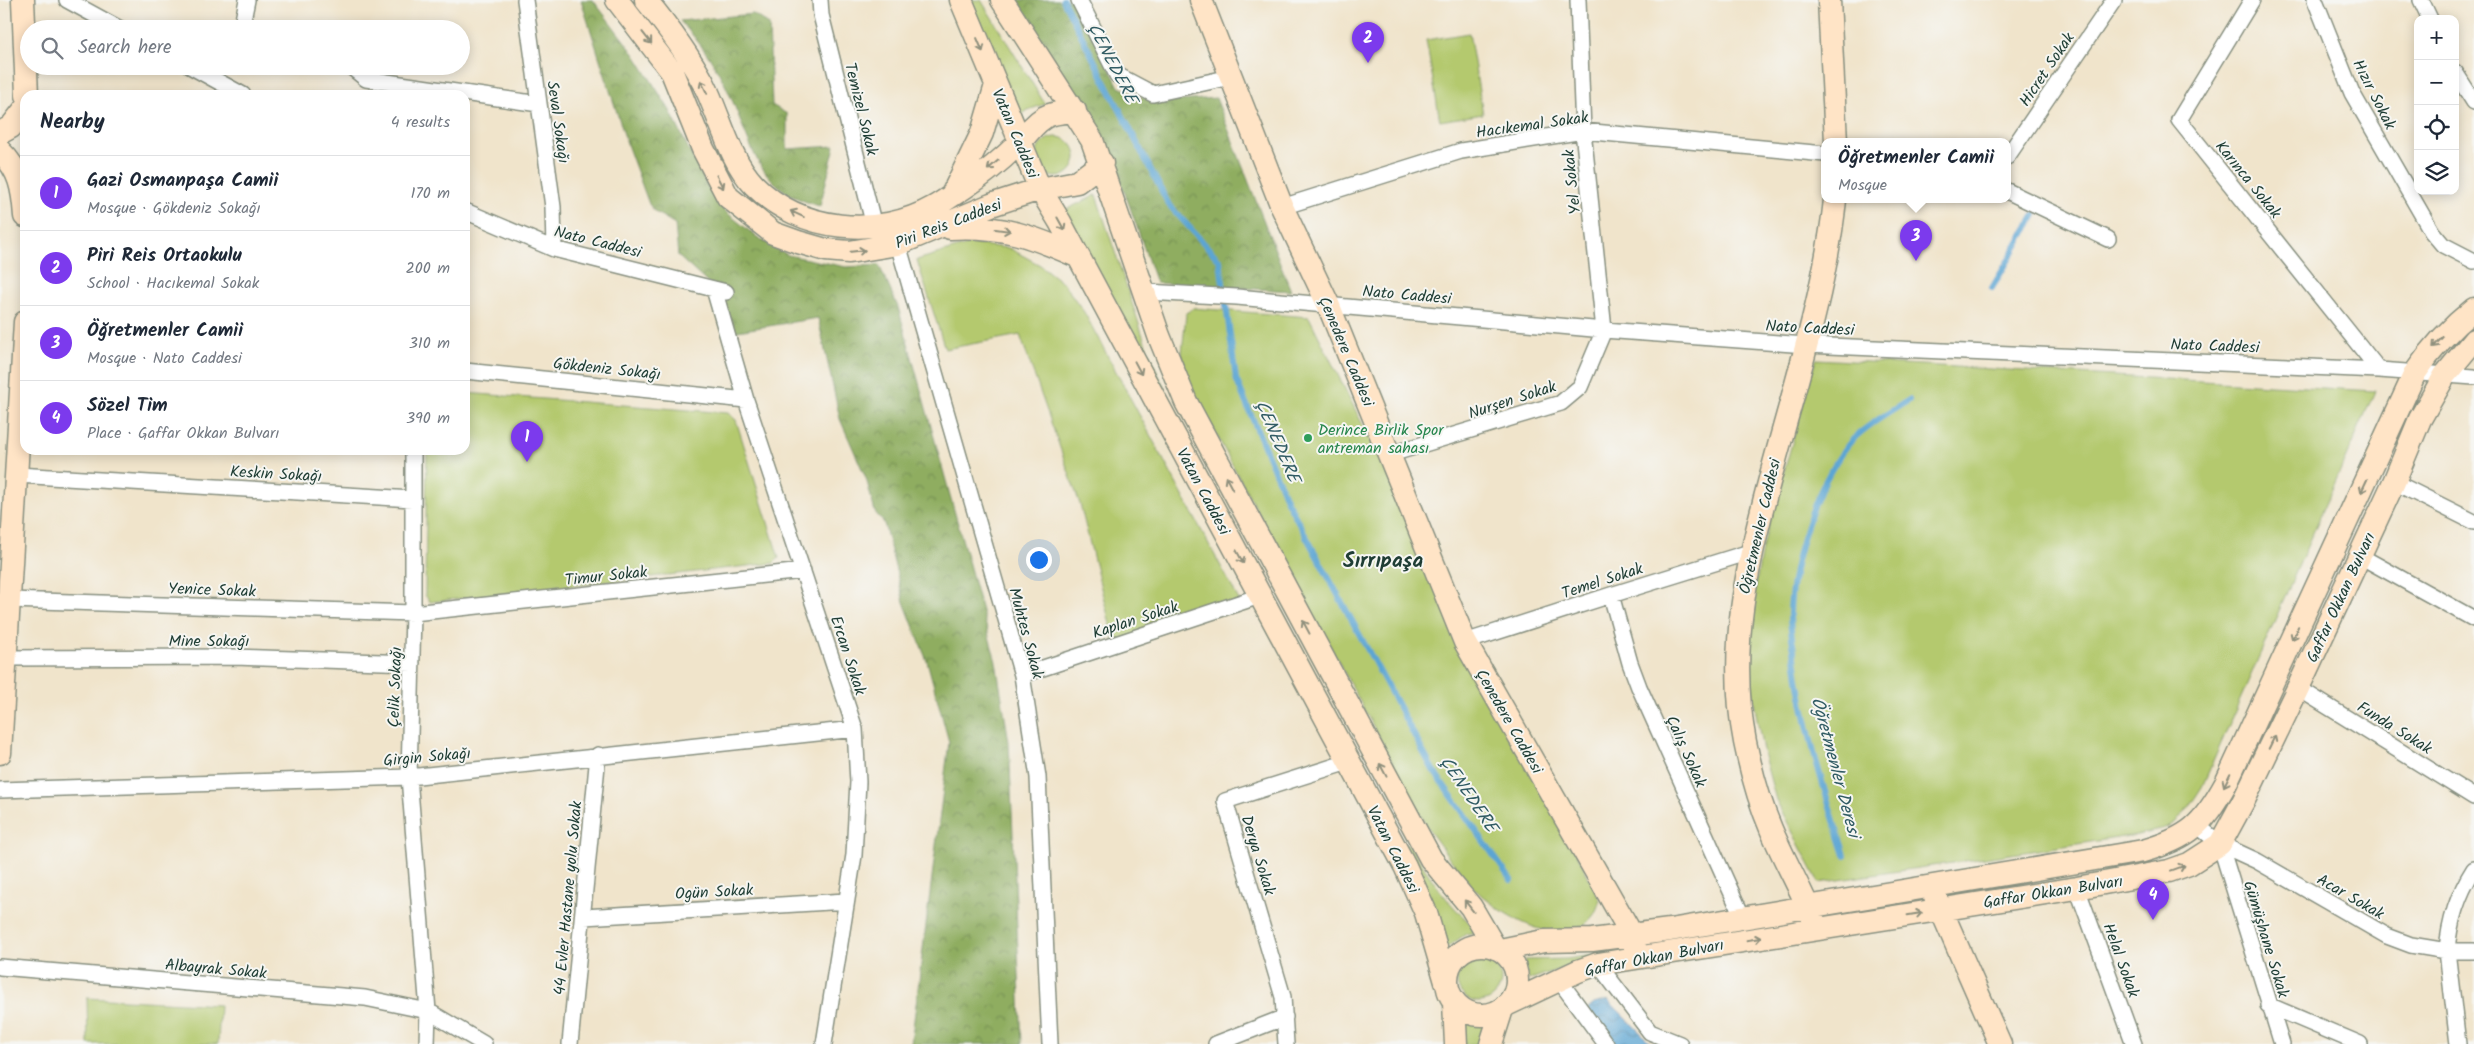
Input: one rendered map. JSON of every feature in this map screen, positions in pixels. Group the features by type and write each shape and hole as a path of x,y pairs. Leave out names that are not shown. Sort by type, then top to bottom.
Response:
{"main road":[{"path":"23,0 24,20"},
{"name":"Piri Reis Caddesi","path":"617,0 672,72 716,174 728,197 748,215 773,233 826,250 849,252 898,244 991,205 1040,189 1077,182 1102,163"},
{"name":"Piri Reis Caddesi","path":"646,0 687,54 704,85 741,167 754,185 777,204 800,216 852,227 874,226 906,219 933,208 974,181 1020,142 1046,116 1075,111"},
{"name":"Vatan Caddesi","path":"961,0 1040,189 1079,257 1417,892 1434,936 1450,992"},
{"name":"Vatan Caddesi","path":"1002,0 1092,140 1102,163 1159,336 1186,402 1431,859 1471,907 1497,949"},
{"name":"Çenedere Caddesi","path":"1201,0 1282,207 1328,304 1391,454 1465,642 1632,935 1638,956"},
{"path":"1829,0 1836,138"},
{"path":"26,75 27,90"},
{"path":"952,195 982,133 996,85"},
{"path":"0,133 11,127 20,115"},
{"path":"0,151 10,161 19,175 20,181"},
{"name":"Öğretmenler Caddesi","path":"1817,929 1768,822 1756,788 1740,710 1737,654 1742,596 1750,552 1806,345 1831,234 1835,203"},
{"path":"937,229 980,226 1011,231 1079,257"},
{"name":"Gaffar Okkan Bulvarı","path":"1497,949 1544,941 1592,940 1632,935 1743,918 2143,851 2170,843 2197,825 2214,804 2226,783 2415,373 2443,337 2474,309"},
{"name":"Gaffar Okkan Bulvarı","path":"1504,1007 1559,980 1598,964 1638,956 2078,888 2169,871 2189,864 2220,844 2244,800 2298,688 2394,482 2420,419 2445,375 2474,340"},
{"path":"0,753 20,418"},
{"path":"1931,887 2000,1044"},
{"name":"Vatan Caddesi","path":"1456,1044 1448,971 1453,960 1461,952 1471,947 1483,945 1497,949 1508,957 1517,976 1513,996 1504,1007 1491,1044"},
{"path":"1450,992 1462,1010 1477,1015 1493,1014 1504,1007"}],"street":[{"path":"66,0 103,20"},
{"path":"243,20 247,0"},
{"name":"Seval Sokağı","path":"525,0 553,207 554,249"},
{"name":"Temizel Sokak","path":"820,0 821,14 874,226"},
{"path":"1079,0 1116,76 1153,94 1231,78"},
{"name":"Yel Sokak","path":"1578,0 1583,131 1604,330"},
{"name":"Hicret Sokak","path":"2011,151 2114,0"},
{"name":"Karınca Sokak","path":"2252,0 2179,120 2379,370"},
{"name":"Hızır Sokak","path":"2315,0 2352,93 2432,232 2443,245 2474,262"},
{"path":"2420,0 2428,15"},
{"path":"206,75 234,90"},
{"path":"361,75 366,79 422,90"},
{"path":"2459,78 2474,102"},
{"path":"470,97 538,104"},
{"name":"Hacıkemal Sokak","path":"1282,207 1461,151 1583,131 1821,154"},
{"path":"2011,193 2108,239"},
{"name":"Nato Caddesi","path":"470,213 554,249 720,290"},
{"name":"Muhtes Sokak","path":"898,244 1022,675 1038,777 1050,1044"},
{"name":"Ercan Sokak","path":"720,290 746,400 855,729 858,749 857,819 824,1044"},
{"name":"Nato Caddesi","path":"1146,292 1328,304 1604,330 1806,345 2379,370 2474,377"},
{"name":"Nurşen Sokak","path":"1391,454 1561,403 1580,387 1604,330"},
{"name":"Gökdeniz Sokağı","path":"470,372 746,400"},
{"name":"Çelik Sokağı","path":"413,455 413,613 408,777 428,1011 428,1044"},
{"name":"Keskin Sokağı","path":"17,475 412,499"},
{"path":"2394,482 2474,522"},
{"name":"Temel Sokak","path":"1465,642 1750,552"},
{"path":"2360,556 2474,619"},
{"name":"Timur Sokak","path":"413,613 804,571"},
{"name":"Çalış Sokak","path":"1611,595 1630,663 1639,687 1743,918"},
{"name":"Kaplan Sokak","path":"1022,675 1260,596"},
{"name":"Yenice Sokak","path":"9,600 413,613"},
{"name":"Mine Sokağı","path":"6,658 236,657 412,663"},
{"name":"Funda Sokak","path":"2298,688 2474,797"},
{"name":"Girgin Sokağı","path":"0,790 408,777 598,755 855,729"},
{"name":"44 Evler Hastane yolu Sokak","path":"570,1044 584,917 598,755"},
{"name":"Derya Sokak","path":"1286,1044 1284,996 1225,801 1348,762"},
{"name":"Acar Sokak","path":"2197,825 2220,844 2257,861 2387,936 2411,945 2447,951 2474,951"},
{"name":"Gümüşhane Sokak","path":"2220,844 2268,1005 2282,1044"},
{"path":"2458,1044 2447,951 2450,926 2456,906 2474,869"},
{"name":"Helal Sokak","path":"2078,888 2134,1044"},
{"name":"Ogün Sokak","path":"584,917 846,901"},
{"path":"1598,964 1650,1032 1680,1044"},
{"name":"Albayrak Sokak","path":"0,967 365,998 428,1011 484,1044"},
{"path":"1559,980 1606,1044"},
{"path":"2268,1005 2360,1044"},
{"path":"1216,1044 1286,1017"}],"green space":[{"path":"581,0 593,0 635,55 669,109 708,188 726,212 757,237 788,255 846,267 879,265 898,307 996,662 1009,742 1022,1044 911,1044 949,742 927,661 904,602 884,523 875,512 866,478 840,419 818,318 725,333 714,289 678,256 675,224 655,212 649,204 628,147"},
{"path":"967,0 981,0 1045,104 1028,110 1016,119"},
{"path":"1017,0 1076,0 1119,87 1155,103 1216,98 1291,291 1156,283 1124,191 1102,140 1079,99"},
{"path":"753,14 769,25 772,105 787,114 787,149 835,146 820,206 799,199 782,189 769,177 751,148 719,73 701,46 680,21"},
{"path":"1469,33 1483,114 1440,121 1426,40"},
{"path":"1056,137 1070,143 1076,157 1070,171 1056,177 1042,171 1036,157 1042,143"},
{"path":"1096,195 1148,351 1175,412 1168,416 1063,211"},
{"path":"970,244 1009,248 1040,265 1064,284 1084,312 1240,602 1115,644 1080,504 1020,335 945,349 917,260"},
{"path":"1193,308 1309,317 1600,900 1593,915 1579,928 1563,932 1546,930 1528,925 1510,916 1480,894 1469,883 1429,830 1188,382 1182,353 1186,314"},
{"path":"1816,359 2375,391 2202,787 2177,821 2162,829 2137,835 1819,883 1776,800 1764,756 1753,697 1747,637 1762,549"},
{"path":"470,393 728,413 736,420 779,558 774,563 430,602 425,595 427,455 470,455"},
{"path":"1409,844 1449,902 1480,931 1466,934 1446,948 1404,845"},
{"path":"1609,952 1528,980 1525,960 1568,959"},
{"path":"1475,958 1483,958 1495,964 1501,980 1495,996 1483,1002 1475,1002 1463,996 1457,984 1457,976 1463,964"},
{"path":"87,998 220,1005 218,1044 88,1044"},
{"path":"1460,1020 1470,1024 1494,1023 1483,1044 1461,1044"}],"water":[{"path":"1608,1000 1652,1044 1611,1044 1588,1009 1594,1004"}],"waterway":[{"name":"ÇENEDERE","path":"1063,0 1169,205 1220,261 1236,379 1287,501 1433,770 1511,880"},
{"path":"1992,288 2035,215"},
{"name":"Öğretmenler Deresi","path":"1845,855 1822,782 1803,707 1790,626 1791,594 1800,549 1807,526 1815,503 1836,462 1860,432 1909,400"}],"place":[{"name":"Piri Reis Ortaokulu","path":"1368,63"},
{"name":"Öğretmenler Camii","path":"1916,261"},
{"name":"Derince Birlik Spor antreman sahası","path":"1308,438"},
{"name":"Gazi Osmanpaşa Camii","path":"527,462"},
{"name":"Sözel Tim","path":"2153,920"}],"district":[{"name":"Sırrıpaşa","path":"1383,560"}]}
